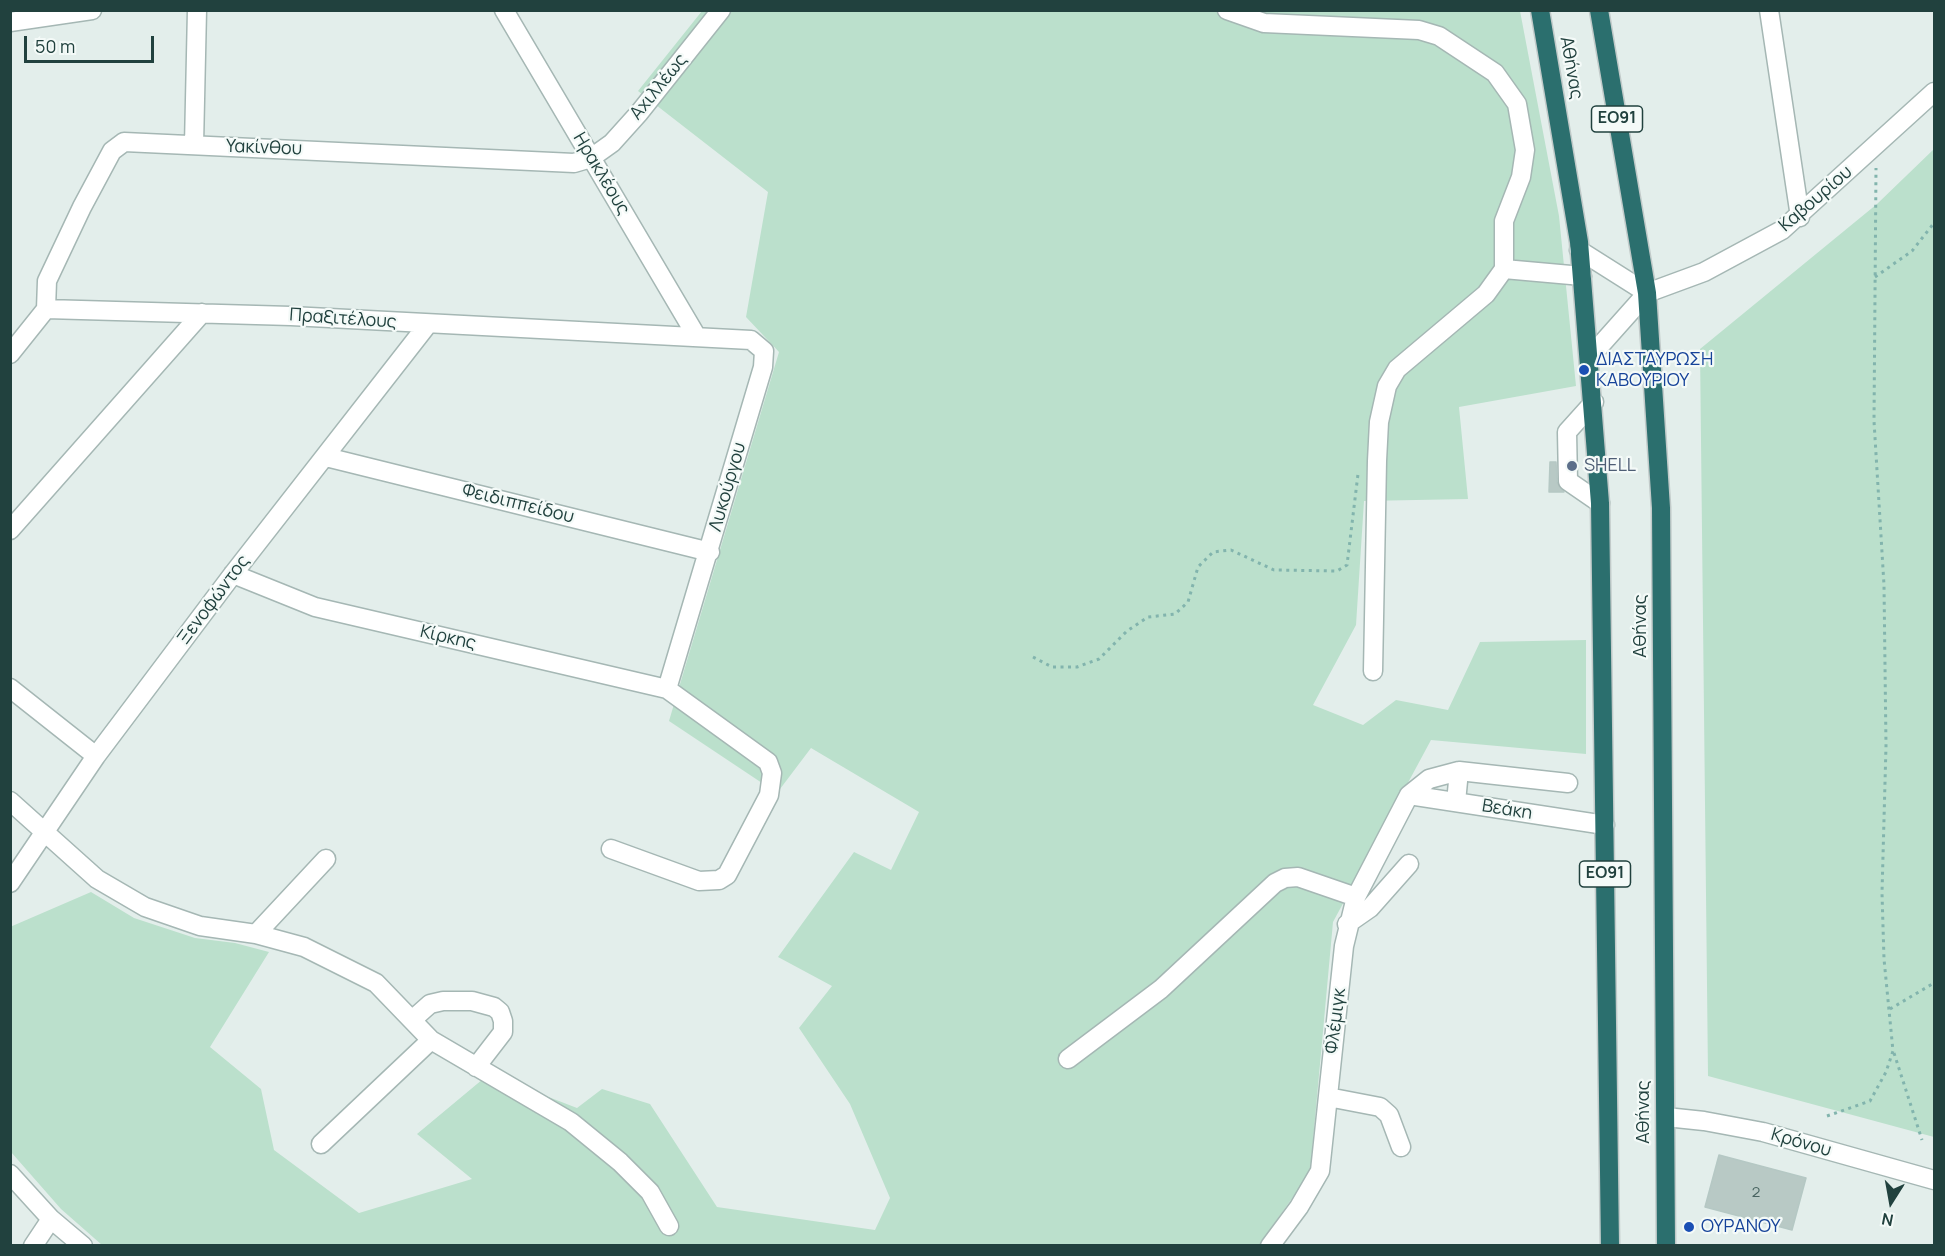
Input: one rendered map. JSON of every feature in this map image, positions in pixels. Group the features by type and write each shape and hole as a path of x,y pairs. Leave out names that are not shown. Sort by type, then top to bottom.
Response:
{"highway":[{"name":"Αθήνας","path":"1540,10 1579,250 1594,402 1600,502 1610,1245"},
{"name":"Αθήνας","path":"1599,10 1647,292 1661,508 1666,1245"}],"street":[{"path":"10,22 92,10"},
{"path":"194,145 197,10"},
{"name":"Ηρακλέους","path":"504,10 697,337"},
{"name":"Αχιλλέως","path":"591,158 612,143 639,113 721,10"},
{"path":"1227,10 1264,23 1396,27 1439,36 1495,73 1517,104 1525,150 1521,177 1503,221 1504,269 1486,294 1398,369 1387,386 1379,422 1377,461 1373,671"},
{"path":"1769,10 1800,217"},
{"name":"Καβουρίου","path":"1647,292 1704,272 1782,230 1800,217 1935,92"},
{"name":"Υακίνθου","path":"46,309 47,281 112,151 124,142 539,163 574,163 591,158"},
{"path":"1579,250 1647,292 1590,357"},
{"path":"1504,269 1582,276"},
{"path":"10,354 46,309"},
{"name":"Πραξιτέλους","path":"46,309 202,313 697,337"},
{"path":"10,530 202,313"},
{"name":"Ξενοφώντος","path":"10,883 96,756 233,574 428,324"},
{"name":"Λυκούργου","path":"667,689 710,552 762,367 764,351 752,340 697,337"},
{"path":"1594,402 1567,432 1568,481 1600,502"},
{"name":"Φειδιππείδου","path":"326,457 710,552"},
{"name":"Κίρκης","path":"233,574 315,607 667,689"},
{"path":"10,688 96,756"},
{"path":"611,849 699,880 719,880 727,875 769,795 772,773 768,762 667,689"},
{"path":"1456,802 1459,771"},
{"path":"1409,795 1429,779 1459,771 1568,783"},
{"name":"Βεάκη","path":"1409,795 1605,825"},
{"name":"Φλέμιγκ","path":"1270,1245 1299,1207 1320,1171 1347,924 1356,897 1409,795"},
{"path":"10,801 97,879 145,907 200,926 256,934 304,946 376,982 431,1040 571,1122 620,1162 650,1192 669,1226"},
{"path":"256,934 326,859"},
{"path":"1347,924 1370,908 1409,864"},
{"path":"1068,1059 1161,989 1275,883 1285,878 1298,877 1356,897"},
{"path":"412,1020 430,1004 443,1001 472,1001 494,1007 500,1012 503,1032 476,1067"},
{"path":"321,1144 431,1040"},
{"path":"1328,1097 1380,1107 1389,1115 1401,1147"},
{"name":"Κρόνου","path":"1666,1117 1704,1121 1763,1132 1935,1180"},
{"path":"10,1174 51,1218 82,1245"},
{"path":"33,1245 51,1218"}],"path":[{"path":"1877,146 1874,247 1874,421 1884,585 1886,746 1882,893 1884,959 1893,1051 1922,1140"},
{"path":"1875,277 1912,251 1935,223"},
{"path":"1033,657 1052,667 1077,667 1099,659 1126,631 1148,618 1175,614 1188,602 1198,567 1213,552 1231,550 1274,570 1337,571 1347,564 1358,471"},
{"path":"1889,1009 1935,983"},
{"path":"1827,1116 1870,1101 1886,1072 1893,1051"}],"green space":[{"path":"702,11 1520,11 1559,216 1576,386 1459,407 1468,499 1364,501 1356,625 1313,705 1363,725 1396,700 1448,710 1480,642 1586,640 1586,754 1431,740 1333,922 1310,1173 1259,1245 102,1245 61,1209 11,1152 10,927 91,892 134,918 195,938 235,943 269,952 210,1047 261,1089 274,1150 359,1213 472,1179 417,1134 489,1074 577,1108 602,1089 650,1104 717,1207 875,1230 890,1198 850,1104 799,1028 832,986 778,957 854,852 891,870 919,812 811,748 777,793 669,721 779,352 746,317 768,192 638,91"},
{"path":"1934,149 1934,1137 1708,1076 1700,349 1877,204"}],"building":[{"path":"1550,462 1556,462 1557,482 1564,492 1549,492"},
{"path":"1719,1155 1806,1178 1792,1230 1705,1207"}],"place":[{"name":"ΔΙΑΣΤΑΥΡΩΣΗ ΚΑΒΟΥΡΙΟΥ","path":"1584,370"},
{"name":"SHELL","path":"1572,466"},
{"name":"ΟΥΡΑΝΟΥ","path":"1689,1227"}]}
